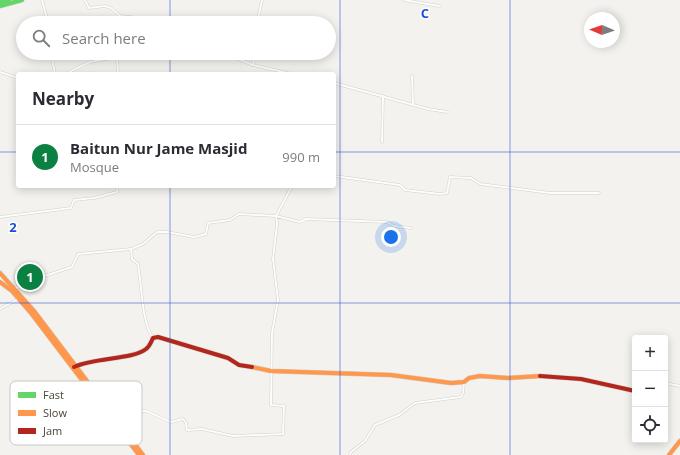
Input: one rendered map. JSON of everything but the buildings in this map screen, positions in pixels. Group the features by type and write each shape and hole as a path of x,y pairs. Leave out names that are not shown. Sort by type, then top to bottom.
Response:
{"main road":[{"path":"0,2 20,0"},
{"path":"0,6 7,2"},
{"path":"0,273 85,381"},
{"path":"0,282 18,296"},
{"path":"74,367 102,358 145,350 153,338 162,338 228,358 239,365 271,371 348,372 397,376 442,382 464,382 469,378 480,376 508,378 542,376 581,379 632,390"},
{"path":"668,455 680,441"},
{"path":"135,446 139,455"},
{"path":"135,446 143,455"}],"street":[{"path":"42,0 46,16"},
{"path":"85,0 89,8 105,6 111,8 120,16"},
{"path":"259,16 262,0"},
{"path":"404,0 439,6"},
{"path":"52,60 55,72"},
{"path":"69,72 90,62 104,60"},
{"path":"117,60 118,72"},
{"path":"240,60 253,66 280,72"},
{"path":"253,66 254,60"},
{"path":"0,72 16,77"},
{"path":"412,76 413,104"},
{"path":"336,84 447,112"},
{"path":"382,142 384,96"},
{"path":"336,176 400,185 405,190 440,194 448,192 450,177 471,178 480,184 550,193 599,194"},
{"path":"0,217 71,208 74,200 94,198 117,192 118,188"},
{"path":"142,411 146,411 171,422 182,419 186,423 187,430 202,428 233,436 284,433 285,407 271,405 272,333 278,300 273,259 277,224 276,216 291,188"},
{"path":"14,289 32,280 72,267 78,254 131,249 143,244 157,232 167,232 194,237 206,234 208,223 230,220 239,214 276,216 300,222 306,219 387,222 394,226 412,228"},
{"path":"131,249 132,260 138,264 140,271 145,321 153,338"},
{"path":"0,309 18,296"},
{"path":"350,455 351,452 365,441 371,430 378,422 399,415 415,404 461,397 464,382"},
{"path":"668,384 680,386"}],"traffic: fast":[{"path":"0,2 9,0"},
{"path":"0,6 22,0"}],"traffic: slow":[{"path":"0,273 34,311 87,381"},
{"path":"0,282 12,291 31,313 83,381"},
{"path":"252,367 271,371 391,375 451,383 464,382 469,378 480,376 508,378 540,376"},
{"path":"669,455 680,441"},
{"path":"131,445 139,455"},
{"path":"135,445 143,455"}],"traffic: jam":[{"path":"74,367 140,353 147,348 153,338 158,337 228,358 239,365 252,367"},
{"path":"540,376 581,379 632,390"}],"place":[{"name":"Baitun Nur Jame Masjid","path":"30,277"}]}
